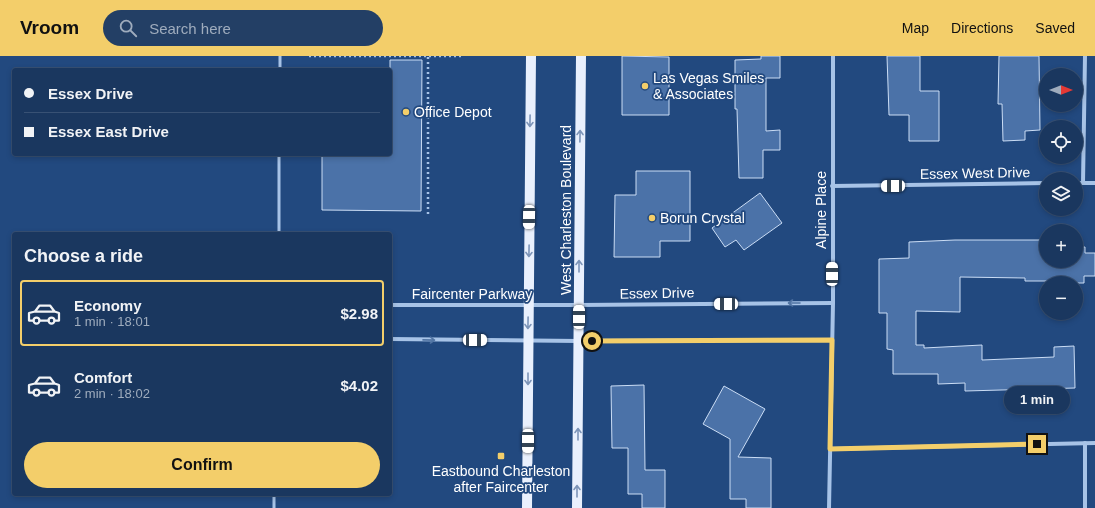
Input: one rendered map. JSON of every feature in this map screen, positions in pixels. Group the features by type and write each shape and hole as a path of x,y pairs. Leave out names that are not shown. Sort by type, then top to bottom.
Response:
{"main road":[{"path":"527,508 531,56"},
{"name":"West Charleston Boulevard","path":"577,508 581,56"}],"street":[{"name":"Alpine Place","path":"829,508 833,303 833,56"},
{"path":"1084,56 1083,183 1095,183"},
{"name":"Essex West Drive","path":"832,186 1039,183"},
{"name":"Essex Drive","path":"554,305 833,303"},
{"name":"Faircenter Parkway","path":"392,305 554,305"},
{"path":"392,339 554,341 832,340"},
{"path":"1085,443 1085,508"},
{"path":"830,449 1095,443"}],"lane":[{"path":"280,56 280,68"},
{"path":"279,156 279,232"},
{"path":"274,496 274,508"}],"path":[{"path":"309,56 463,56"},
{"path":"428,56 428,214"}],"building":[{"name":"Las Vegas Smiles & Associates","path":"622,56 669,57 669,115 622,115"},
{"path":"761,56 780,56 780,78 766,78 766,131 780,130 780,150 763,150 763,178 739,178 737,109 735,109 735,60 761,59"},
{"path":"887,56 920,56 920,91 939,91 939,141 909,141 909,115 889,115"},
{"path":"999,56 1039,56 1039,130 1025,131 1025,140 1003,141 1002,104 998,104"},
{"name":"Office Depot","path":"390,60 422,60 421,211 322,210 322,156 392,156 392,68 390,68"},
{"name":"Borun Crystal","path":"636,171 690,171 690,241 660,241 660,257 614,257 615,195 636,195"},
{"path":"760,193 782,223 744,250 736,240 725,247 712,228"},
{"path":"955,240 1039,240 1039,268 1083,268 1083,247 1085,247 1085,253 1095,253 1095,276 1084,276 1084,283 1083,276 1039,276 1039,281 1025,281 1025,278 960,277 960,312 916,311 916,345 924,345 924,348 982,345 982,360 1054,357 1054,347 1074,346 1075,388 965,391 965,383 938,384 938,374 893,374 893,350 887,349 887,313 879,313 879,259 909,258 909,242"},
{"path":"644,385 645,470 665,470 665,508 642,508 642,494 628,494 628,448 612,448 611,386"},
{"path":"724,386 765,409 738,457 771,458 771,508 746,508 746,499 730,499 730,439 703,424"}],"place":[{"name":"Las Vegas Smiles & Associates","path":"645,86"},
{"name":"Office Depot","path":"406,112"},
{"name":"Borun Crystal","path":"652,218"},
{"name":"Eastbound Charleston after Faircenter","path":"501,456"}],"route":[{"path":"592,341 832,340 830,449 1037,444"}]}
